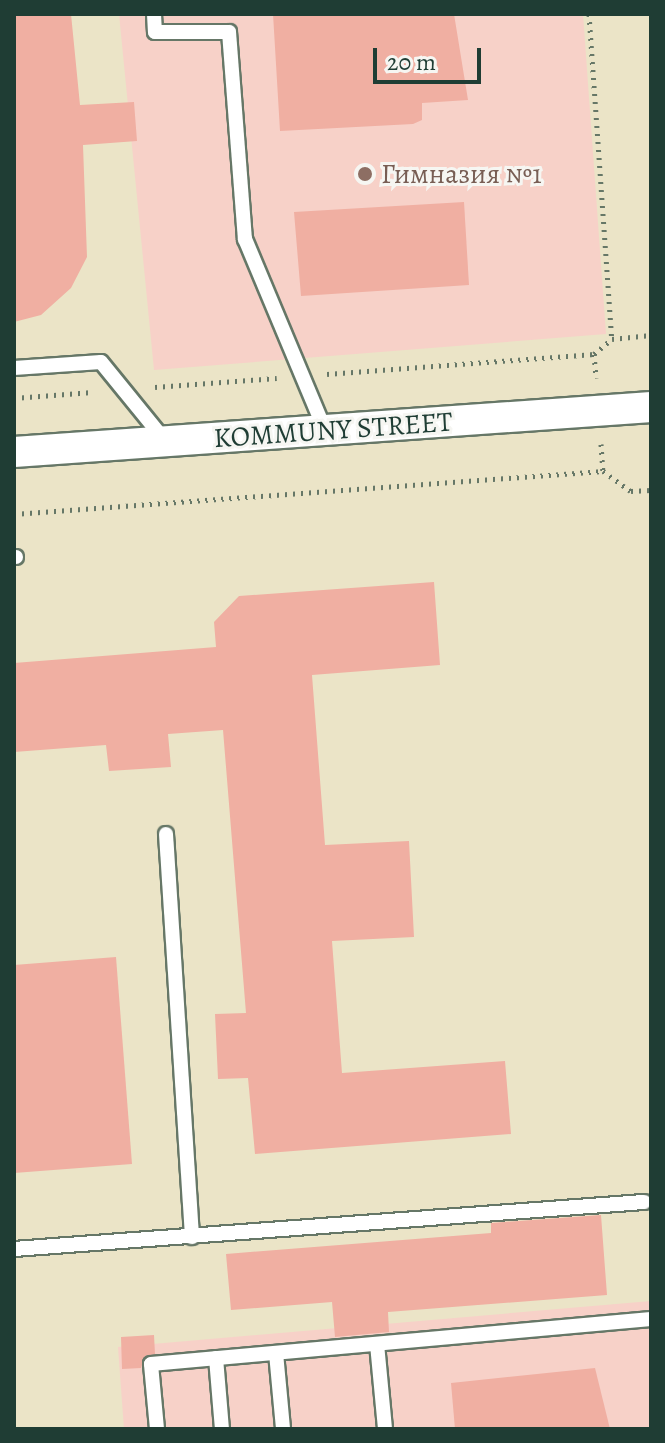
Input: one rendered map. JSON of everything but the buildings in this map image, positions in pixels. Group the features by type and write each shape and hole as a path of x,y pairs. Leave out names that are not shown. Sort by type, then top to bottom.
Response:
{"street":[{"name":"KOMMUNY STREET","path":"14,452 651,407"}],"lane":[{"path":"154,14 155,32 229,32 245,239 299,376 326,431"},
{"path":"14,368 101,362 167,442"},
{"path":"166,834 192,1237"},
{"path":"14,1249 644,1202"},
{"path":"157,1429 151,1364 651,1319"},
{"path":"377,1344 385,1429"},
{"path":"276,1353 283,1429"},
{"path":"216,1358 222,1429"}],"path":[{"path":"589,14 612,339"},
{"path":"14,398 594,354 612,339 651,335"},
{"path":"14,514 603,471 631,491 651,490"}],"shaded area":[{"name":"Гимназия №1","path":"119,14 583,14 606,334 154,370"},
{"path":"651,1301 651,1429 124,1429 118,1347"}],"place":[{"name":"Гимназия №1","path":"365,174"}]}
